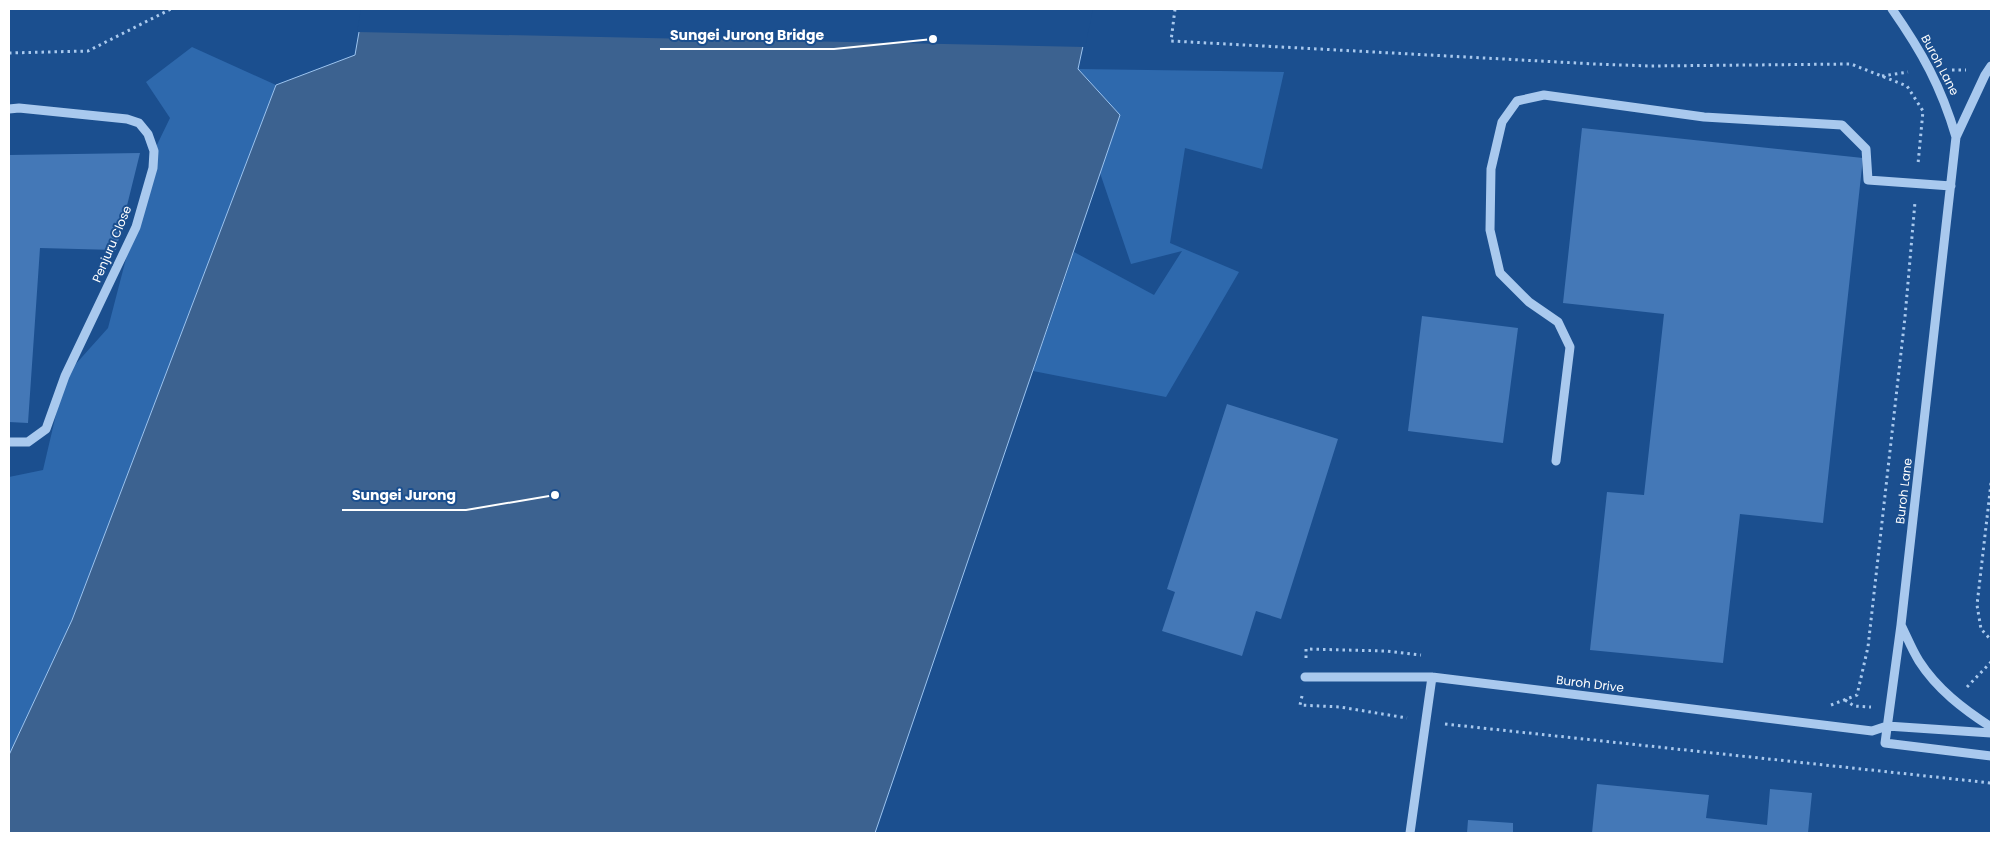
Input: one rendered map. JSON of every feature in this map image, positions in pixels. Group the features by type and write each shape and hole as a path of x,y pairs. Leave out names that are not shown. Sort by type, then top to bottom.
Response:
{"street":[{"name":"Buroh Lane","path":"1892,9 1918,47 1935,77 1948,107 1956,137"},
{"name":"Buroh Lane","path":"1885,743 1901,625 1956,137 1991,66"},
{"path":"1556,461 1570,347 1558,322 1529,302 1500,273 1490,230 1491,169 1502,122 1517,101 1544,95 1704,116 1842,125 1866,149 1868,180 1951,186"},
{"name":"Penjuru Close","path":"9,109 38,109 127,119 139,123 148,134 154,151 154,168 136,227 65,376 46,429 28,442 9,442"},
{"path":"1901,625 1918,660 1936,684 1962,707 1991,727"},
{"name":"Buroh Drive","path":"1305,676 1432,677 1872,731 1887,726 1991,733"},
{"path":"1410,833 1432,677"},
{"path":"1872,731 1885,743 1991,756"}],"path":[{"path":"9,53 88,51 171,9"},
{"path":"1175,9 1171,40 1595,64 1660,66 1851,64 1907,86 1923,111 1905,317 1868,647 1857,695 1833,705 1823,704"},
{"path":"1991,483 1977,605 1981,629 1991,640"},
{"path":"1424,656 1386,651 1306,649 1305,676 1300,705 1340,707 1426,722 1991,782"}],"shaded area":[{"path":"363,9 1091,9 1078,69 1120,115 875,833 9,833 9,755 72,620 276,85 355,55"},
{"path":"192,47 276,85 72,620 9,755 9,477 43,470 65,376 108,328 154,151 170,118 146,82"},
{"path":"1078,69 1284,72 1262,169 1185,148 1170,243 1239,272 1166,397 1033,371 1074,252 1154,295 1182,251 1131,264 1100,173 1120,115"}],"pier":[{"path":"361,9 1093,9 1085,47 357,32"}],"building":[{"path":"1582,128 1863,158 1823,523 1740,514 1723,663 1590,650 1607,492 1644,495 1664,314 1563,303"},
{"path":"140,153 116,250 40,248 28,423 9,422 9,155"},
{"path":"1422,316 1518,328 1503,443 1408,431"},
{"path":"1227,404 1338,439 1281,619 1256,611 1242,656 1162,631 1175,592 1167,589"},
{"path":"1597,784 1709,795 1706,818 1767,825 1770,789 1812,793 1808,833 1592,833"},
{"path":"1468,820 1513,823 1513,833 1467,833"}],"place":[{"name":"Sungei Jurong Bridge","path":"933,39"},
{"name":"Sungei Jurong","path":"555,495"}]}
